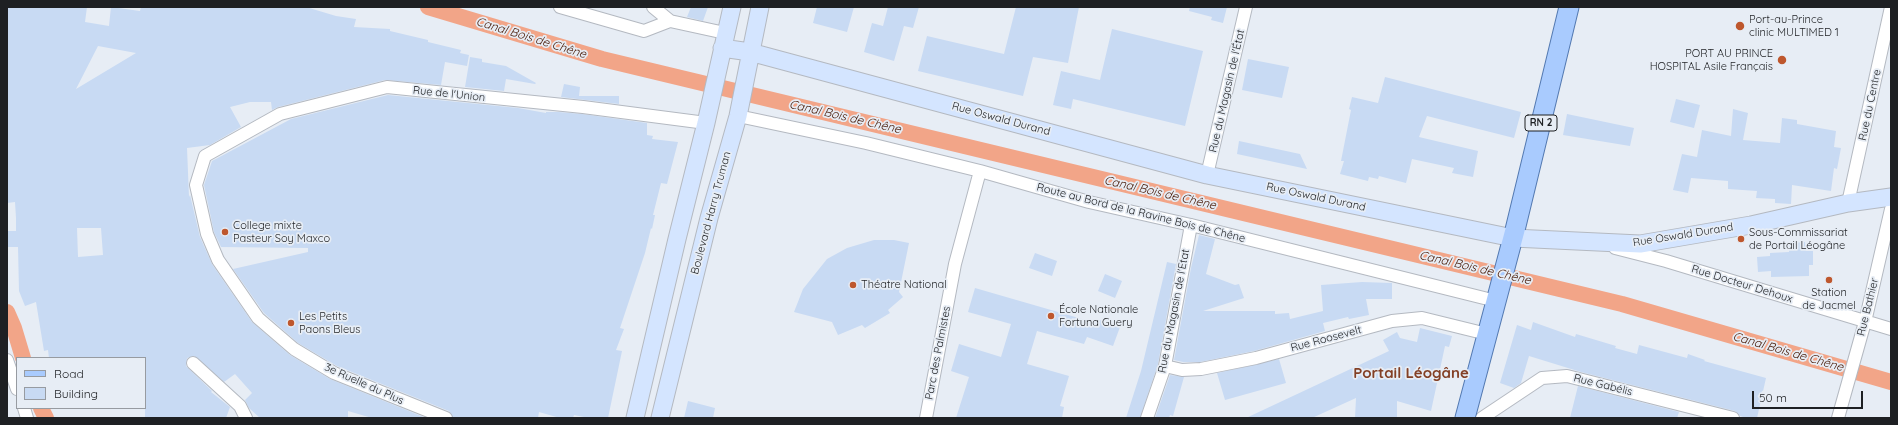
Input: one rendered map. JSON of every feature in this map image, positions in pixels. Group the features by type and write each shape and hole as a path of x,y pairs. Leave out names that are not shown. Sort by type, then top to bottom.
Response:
{"main road":[{"path":"635,418 706,123 732,7"},
{"name":"Boulevard Harry Truman","path":"660,418 709,218 740,109 760,7"},
{"name":"RN 2","path":"1465,418 1511,245 1569,7"},
{"name":"Rue Oswald Durand","path":"723,46 750,56 1207,175 1511,245 1592,243 1640,244 1751,225 1848,203 1891,197"}],"street":[{"path":"560,7 644,31 670,20"},
{"path":"653,7 670,20 723,46"},
{"name":"Rue du Magasin de l'État","path":"1207,175 1246,7"},
{"name":"Rue du Centre","path":"1848,203 1891,7"},
{"name":"Rue de l'Union","path":"205,156 280,114 387,87 583,107 706,123"},
{"name":"Route au Bord de la Ravine Bois de Chêne","path":"740,109 866,143 980,170 1089,202 1191,225 1497,299"},
{"name":"3e Ruelle du Plus","path":"205,156 196,185 207,234 218,260 258,318 294,349 334,373 446,418"},
{"name":"Parc des Palmistes","path":"926,418 955,264 980,170"},
{"name":"Rue Bathier","path":"1838,418 1865,322 1891,209"},
{"name":"Rue du Magasin de l'Etat","path":"1147,418 1165,366 1191,225"},
{"name":"Rue Docteur Dehoux","path":"1592,243 1666,261 1891,329"},
{"name":"Rue Roosevelt","path":"1165,366 1182,370 1201,369 1256,358 1392,321 1422,318 1487,334"},
{"path":"7,360 16,386"},
{"path":"193,364 240,406 246,418"},
{"name":"Rue Gabélis","path":"1482,418 1542,378 1567,376 1733,418"}],"building":[{"path":"7,7 87,7 85,22 109,26 111,7 140,11 141,7 306,7 336,16 356,19 354,27 390,29 390,31 461,50 460,53 469,55 467,66 445,62 441,85 385,80 278,107 272,110 271,102 250,102 230,107 241,127 210,145 187,148 189,197 190,195 200,237 212,264 252,322 290,355 330,379 426,418 372,418 348,411 348,418 260,418 249,408 245,400 252,393 235,374 224,382 194,356 187,358 186,366 212,391 211,392 230,407 226,418 145,418 146,357 49,357 48,350 44,351 36,302 25,306 19,291 18,247 8,247 7,231 16,231 15,202 7,203","holes":["98,46 136,53 76,89","77,228 101,228 103,255 78,257"]},
{"path":"691,7 708,7 703,21 687,17"},
{"path":"817,7 854,7 847,32 813,23"},
{"path":"888,7 919,7 913,28 904,26 894,61 864,52 872,23 883,26"},
{"path":"1016,7 1079,7 1068,63 1033,57 1023,96 918,71 927,36 1004,54"},
{"path":"1190,7 1227,7 1223,23 1211,20 1212,17 1189,11"},
{"path":"1112,29 1203,51 1185,126 1073,99 1071,109 1053,105 1061,71 1100,80"},
{"path":"470,57 482,59 482,62 506,66 536,83 506,79 504,91 465,87"},
{"path":"1248,59 1289,67 1282,98 1242,90"},
{"path":"1385,77 1521,112 1514,138 1427,116 1419,137 1478,151 1473,177 1452,173 1454,168 1412,159 1406,183 1379,176 1378,179 1369,177 1368,181 1340,174 1344,161 1341,161 1351,110 1349,109 1352,97 1378,103"},
{"path":"564,84 580,87 579,96 619,96 619,104 561,97"},
{"path":"388,95 518,108 546,113 558,112 582,114 647,123 647,135 653,136 652,139 678,142 667,184 661,183 653,215 655,215 652,229 651,228 645,253 620,328 624,329 616,350 622,351 608,418 589,418 574,415 573,418 560,418 539,412 538,418 453,418 449,411 337,366 298,343 264,313 233,269 308,252 308,248 221,247 214,232 204,185 212,161 291,119"},
{"path":"1676,99 1700,105 1694,128 1670,122"},
{"path":"1733,109 1748,113 1743,140 1780,143 1782,118 1797,120 1797,124 1836,131 1834,147 1841,148 1837,169 1834,168 1831,191 1792,185 1791,204 1775,203 1775,199 1756,198 1757,191 1728,189 1728,181 1691,178 1688,193 1673,190 1682,154 1697,157 1702,130 1731,136"},
{"path":"1567,114 1634,128 1630,146 1563,135"},
{"path":"1239,141 1300,154 1307,169 1237,154"},
{"path":"1199,235 1215,239 1206,274 1235,285 1239,284 1244,298 1203,311 1275,311 1275,314 1289,313 1290,319 1323,311 1321,285 1362,282 1392,283 1392,299 1366,299 1369,315 1349,319 1348,317 1323,323 1325,331 1254,351 1200,362 1183,362 1174,360 1191,268"},
{"name":"Théatre National","path":"874,240 894,240 909,243 899,292 903,297 888,310 890,313 865,328 862,325 838,335 832,322 794,312 803,289 827,259 847,248"},
{"path":"1805,242 1806,251 1813,251 1813,265 1809,265 1809,276 1771,277 1771,271 1758,272 1757,257 1770,256 1770,253 1789,252 1789,243"},
{"path":"1035,253 1057,261 1052,276 1029,268"},
{"path":"1167,262 1176,264 1158,364 1140,418 1126,418 1141,371"},
{"path":"1105,274 1122,281 1115,298 1098,291"},
{"path":"975,288 1096,323 1097,319 1120,327 1113,346 1087,337 1084,344 1037,331 1027,364 1069,376 1060,406 1064,407 1062,418 956,418 969,377 951,371 959,344 1001,357 1011,324 968,312"},
{"path":"1533,322 1575,337 1576,334 1637,354 1639,345 1687,358 1688,354 1705,360 1704,361 1766,378 1757,418 1746,418 1740,416 1735,411 1581,372 1529,356 1521,383 1514,388 1500,383 1517,325 1531,330"},
{"path":"1420,328 1452,336 1449,347 1445,346 1431,411 1397,401 1397,418 1355,418 1356,398 1312,418 1246,418 1389,351 1383,340 1397,332 1400,338 1417,342"},
{"path":"1279,359 1286,383 1225,400 1217,373"},
{"path":"1170,375 1184,377 1173,416 1170,415 1169,418 1155,418"},
{"path":"1578,386 1679,412 1677,418 1570,418"},
{"path":"688,401 715,408 713,418 684,418"}],"waterway":[{"name":"Canal Bois de Chêne","path":"428,7 602,59 1622,304 1891,382"},
{"path":"7,312 14,328 23,357"},
{"path":"42,409 46,418"}],"place":[{"name":"Port-au-Prince clinic MULTIMED 1","path":"1740,26"},
{"name":"PORT AU PRINCE HOSPITAL Asile Français","path":"1782,60"},
{"name":"College mixte Pasteur Soy Maxco","path":"225,232"},
{"name":"Sous-Commissariat de Portail Léogâne","path":"1741,239"},
{"name":"Station de Jacmel","path":"1829,280"},
{"name":"Théatre National","path":"853,285"},
{"name":"École Nationale Fortuna Guery","path":"1051,316"},
{"name":"Les Petits Paons Bleus","path":"291,323"}],"district":[{"name":"Portail Léogâne","path":"1411,373"}]}
